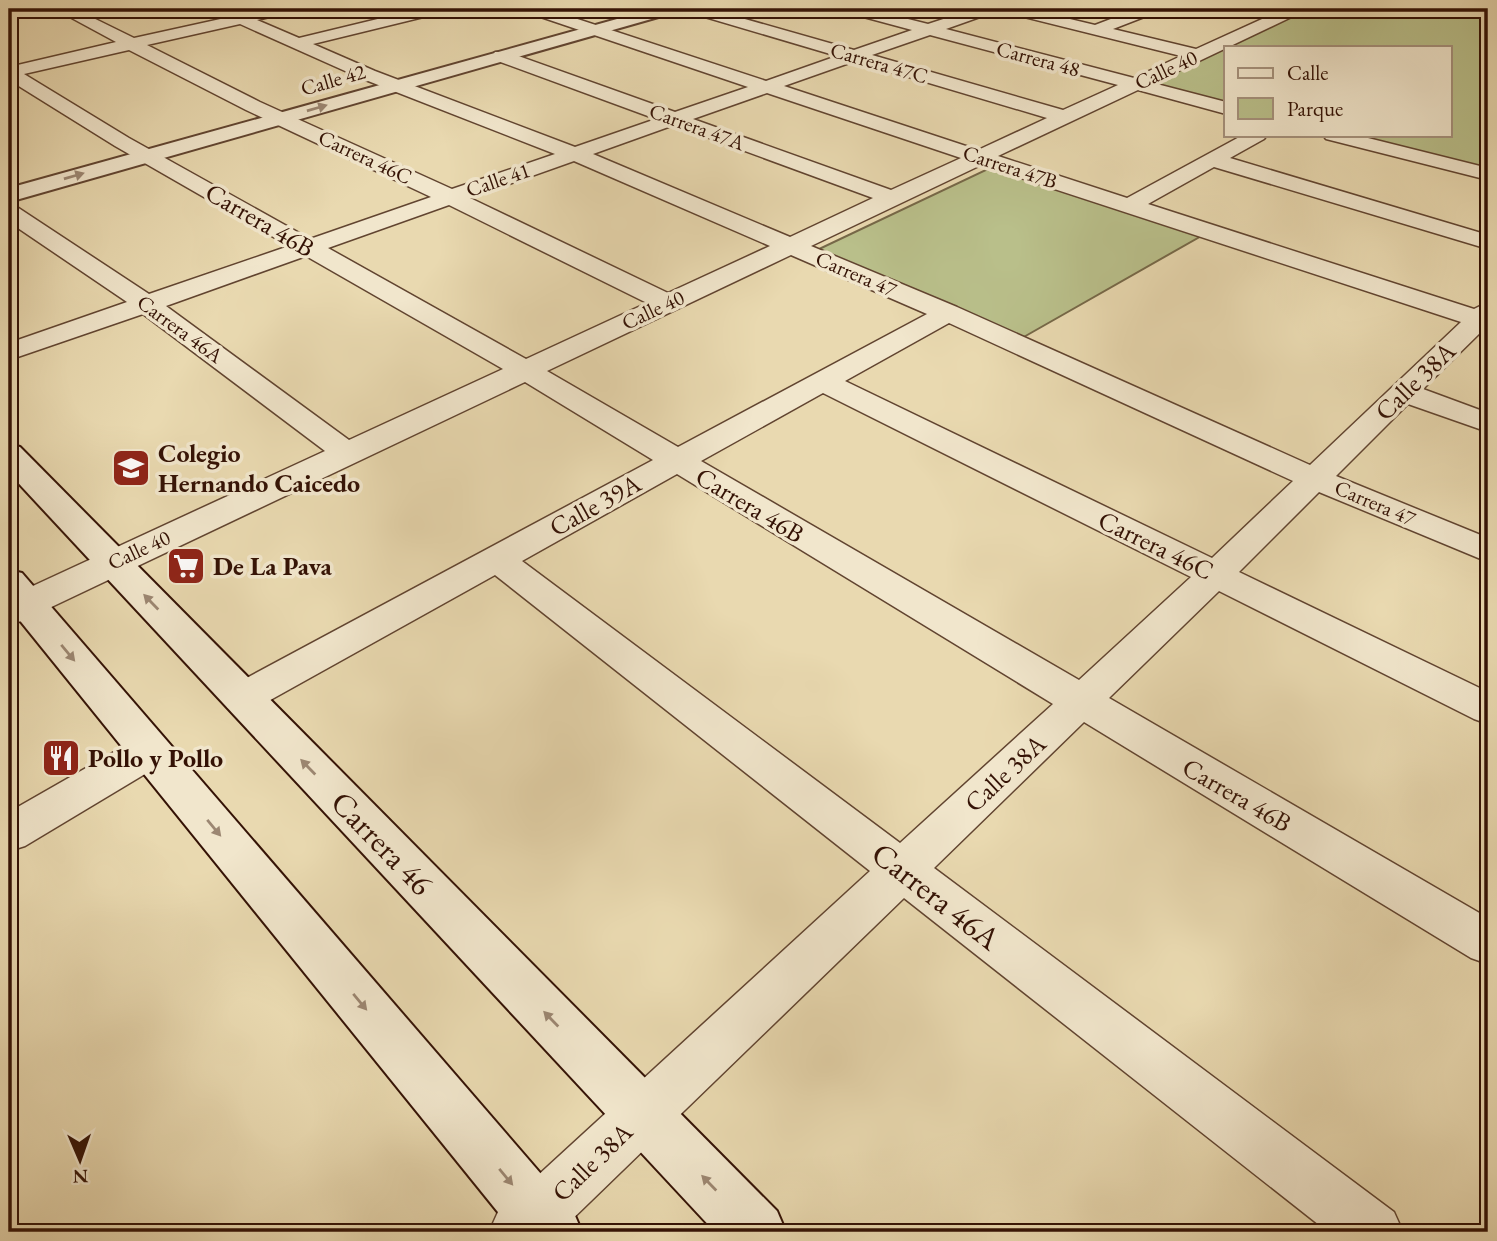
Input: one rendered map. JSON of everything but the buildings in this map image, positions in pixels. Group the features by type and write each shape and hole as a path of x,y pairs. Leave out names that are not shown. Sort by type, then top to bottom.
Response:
{"street":[{"name":"Carrera 46C","path":"63,9 253,106 450,197 668,303"},
{"name":"Carrera 47","path":"219,9 369,75 575,153 948,313 1313,478 1488,551"},
{"path":"9,72 284,9"},
{"path":"298,43 438,9"},
{"name":"Carrera 47B","path":"532,9 979,157 1485,317"},
{"name":"Calle 42","path":"227,113 611,9"},
{"name":"Calle 42","path":"9,195 129,145 281,118 670,9"},
{"name":"Carrera 47C","path":"694,9 1065,117"},
{"name":"Carrera 48","path":"851,9 1224,108"},
{"name":"Calle 41","path":"9,352 988,9"},
{"path":"1010,9 1198,55"},
{"path":"1097,30 1151,9"},
{"name":"Calle 40","path":"15,599 113,563 1296,9"},
{"name":"Carrera 47A","path":"501,56 893,198"},
{"name":"Carrera 46B","path":"9,72 129,145 525,370 1488,943"},
{"path":"1130,205 1255,136"},
{"path":"1337,136 1488,174"},
{"path":"1210,159 1488,242"},
{"name":"Carrera 46A","path":"9,212 147,304 347,453"},
{"name":"Calle 39A","path":"242,698 948,313"},
{"name":"Calle 38A","path":"536,1226 642,1114 1081,703 1403,392 1485,317"},
{"name":"Carrera 46C","path":"824,382 1488,709"},
{"path":"1403,392 1488,424"},
{"name":"Carrera 46","path":"9,454 756,1232"},
{"name":"Carrera 46A","path":"498,560 1374,1232"},
{"path":"15,599 150,751 536,1226"},
{"path":"9,833 150,751"}],"green space":[{"path":"1296,9 1488,9 1488,174 1337,136 1452,136 1452,46 1224,46 1224,108 1134,85"},
{"path":"992,167 1203,235 1022,338 817,250"}],"place":[{"name":"Colegio Hernando Caicedo","path":"131,468"},
{"name":"De La Pava","path":"186,566"},
{"name":"Pollo y Pollo","path":"61,758"}]}
